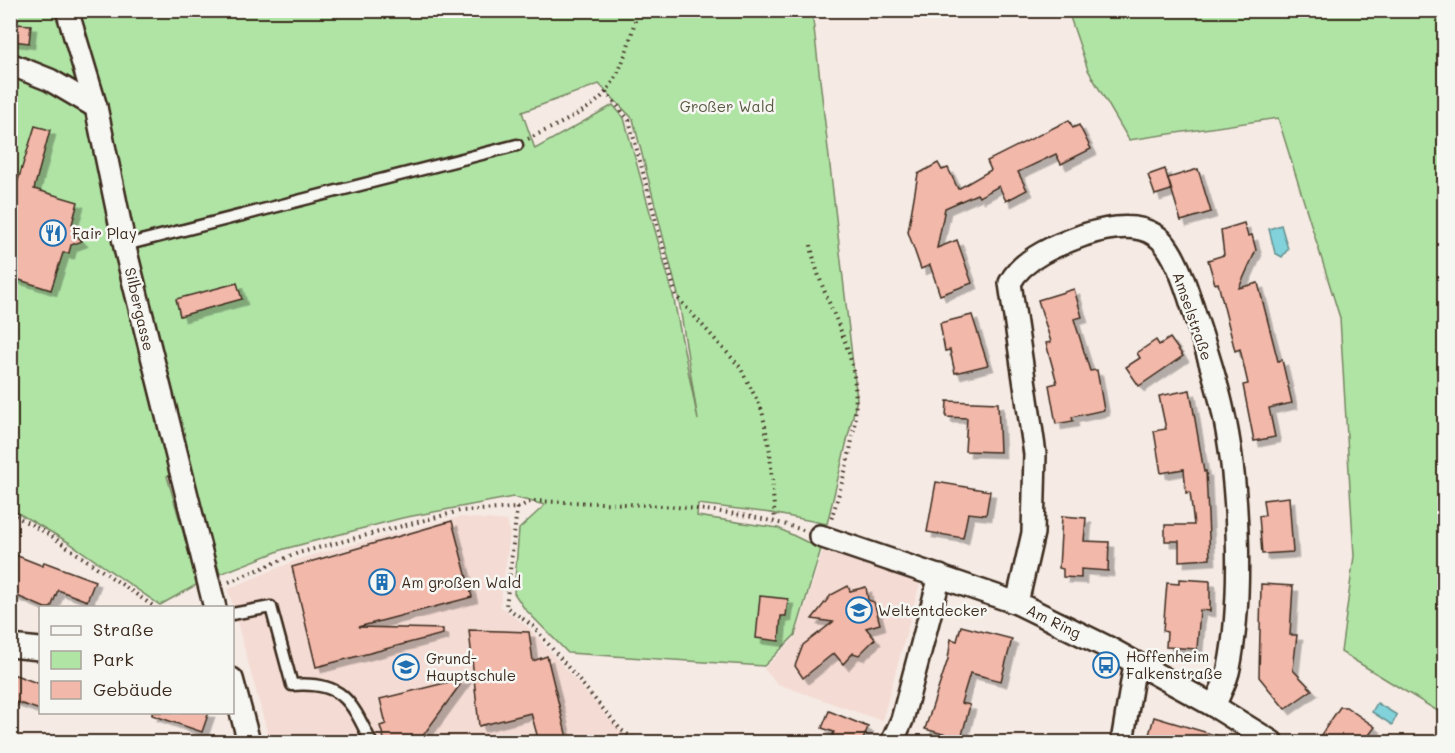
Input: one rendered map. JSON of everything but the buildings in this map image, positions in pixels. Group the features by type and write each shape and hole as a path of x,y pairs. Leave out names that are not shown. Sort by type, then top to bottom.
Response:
{"street":[{"name":"Silbergasse","path":"67,10 96,107 125,245 213,598"},
{"path":"10,64 50,80 96,107"},
{"name":"Amselstraße","path":"1017,603 1033,532 1035,454 1010,283 1015,273 1024,264 1078,237 1119,228 1141,228 1156,235 1167,246 1184,281 1224,412 1234,494 1235,622 1229,671 1214,706"},
{"name":"Am Ring","path":"823,537 1017,603 1107,647 1214,706 1272,742"},
{"path":"892,742 902,720 940,576"},
{"path":"10,646 39,649"},
{"path":"1122,742 1135,664"},
{"path":"234,686 249,742"}],"lane":[{"path":"125,245 517,145"},
{"path":"234,614 271,607 292,685 313,684 337,690 353,705 371,742"}],"path":[{"path":"517,145 588,106 606,92 626,56 638,10"},
{"path":"606,92 629,120 676,296 740,368 762,410 770,452 775,521"},
{"path":"213,598 298,553 460,511 517,508 532,501 652,505 775,521 823,537 856,422 857,389 849,353 814,264 811,245"},
{"path":"517,508 506,607 533,626 621,730 639,742"},
{"path":"10,513 50,535 153,606"}],"shaded area":[{"name":"Grund- Hauptschule","path":"460,517 507,521 510,533 500,606 530,629 630,742 270,742 228,589 302,558"},
{"name":"Weltentdecker","path":"823,550 920,583 882,721 778,684 764,669 796,637"}],"green space":[{"name":"Großer Wald","path":"11,11 812,11 857,399 827,524 771,513 698,504 697,516 778,528 821,549 795,635 764,666 568,653 524,608 514,593 519,529 545,505 513,497 402,518 284,549 220,574 190,469 167,476 198,584 160,605 68,542 11,509","holes":["599,84 633,119 678,295 698,420 673,295 624,118 613,105 535,149 522,112"]},
{"path":"1068,11 1444,11 1444,715 1341,652 1354,556 1340,318 1278,118 1129,140 1088,70"}],"water":[{"path":"1281,225 1288,249 1282,257 1275,253 1269,229"},
{"path":"1377,703 1397,715 1392,725 1372,712"}],"place":[{"name":"Fair Play","path":"53,233"},
{"name":"Am großen Wald","path":"382,582"},
{"name":"Weltentdecker","path":"859,610"},
{"name":"Hoffenheim Falkenstraße","path":"1106,665"},
{"name":"Grund- Hauptschule","path":"406,667"}]}
